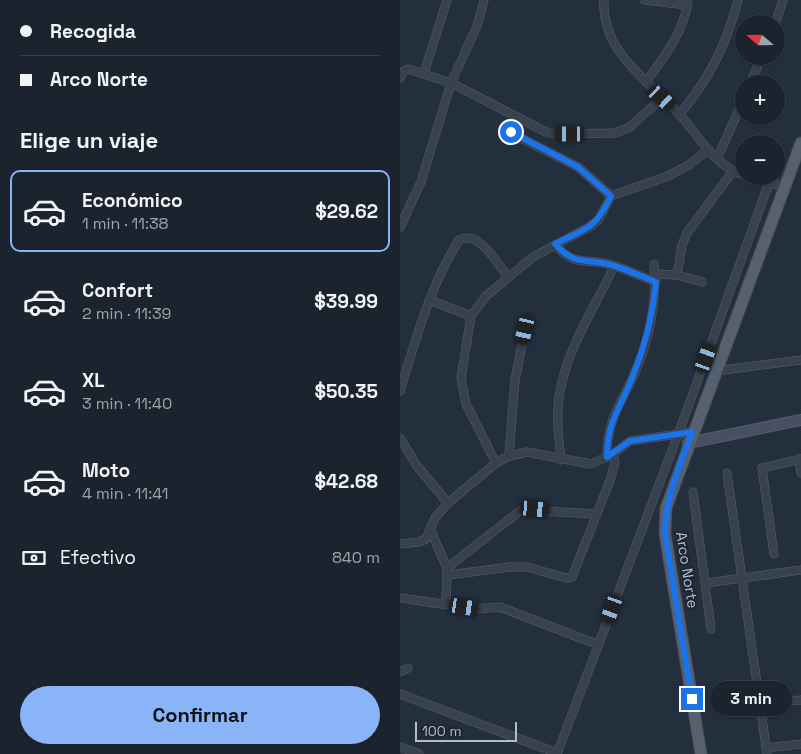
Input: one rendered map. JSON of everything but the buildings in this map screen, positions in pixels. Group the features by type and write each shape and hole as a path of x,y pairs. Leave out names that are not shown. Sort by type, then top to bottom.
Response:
{"main road":[{"name":"Arco Norte","path":"701,754 665,534 668,498 785,187 798,158 801,143"},
{"path":"690,437 801,420"}],"street":[{"path":"424,73 447,0"},
{"path":"400,227 421,182 451,82 477,26 484,0"},
{"path":"604,0 603,14 609,32 623,59 680,114 708,150 733,171 687,233 682,245 677,275"},
{"path":"644,0 688,2 669,48 646,82"},
{"path":"680,114 704,85 719,56 738,0"},
{"path":"778,15 784,0"},
{"path":"400,78 404,71 408,70 451,82 518,118 554,134 615,133 630,127 662,98"},
{"path":"518,118 512,128 515,135 578,167 611,196"},
{"path":"717,159 735,118"},
{"path":"496,463 466,404 461,378 471,316 486,296 533,257 591,226 599,219 611,196 668,176 689,165 708,150"},
{"path":"400,694 557,754 768,185"},
{"path":"777,185 785,187"},
{"path":"400,208 409,211"},
{"path":"400,391 428,300 447,259 459,240 464,237 477,241 508,277"},
{"path":"555,244 565,255 574,261 614,266 655,278 677,275 702,282"},
{"path":"448,572 527,567 569,579 575,573 615,467 610,456 607,441 611,419 634,376 653,314 654,264"},
{"path":"561,460 557,422 559,397 563,381 575,346 614,266"},
{"path":"428,300 471,316"},
{"path":"509,456 515,380 525,330"},
{"path":"716,371 801,360"},
{"path":"400,544 419,542 426,538 435,518 448,503 496,463 509,456 527,452 561,460 591,464 610,456 630,441 678,432 690,437"},
{"path":"400,438 417,466 448,503"},
{"path":"774,554 762,468 800,459 801,473"},
{"path":"727,473 766,751 801,744"},
{"path":"693,492 711,629"},
{"path":"448,572 521,510 597,514"},
{"path":"430,529 448,572 446,604"},
{"path":"706,583 801,570"},
{"path":"400,598 476,609 500,607 598,645"},
{"path":"400,672 408,668"},
{"path":"760,704 801,700"},
{"path":"400,747 419,754"}],"route":[{"path":"511,132 578,167 611,196 599,219 591,226 555,244 565,255 574,261 607,264 656,282 653,314 642,353 634,376 611,419 607,441 607,457 630,441 678,432 692,432 668,498 665,518 665,534 692,699"}]}
